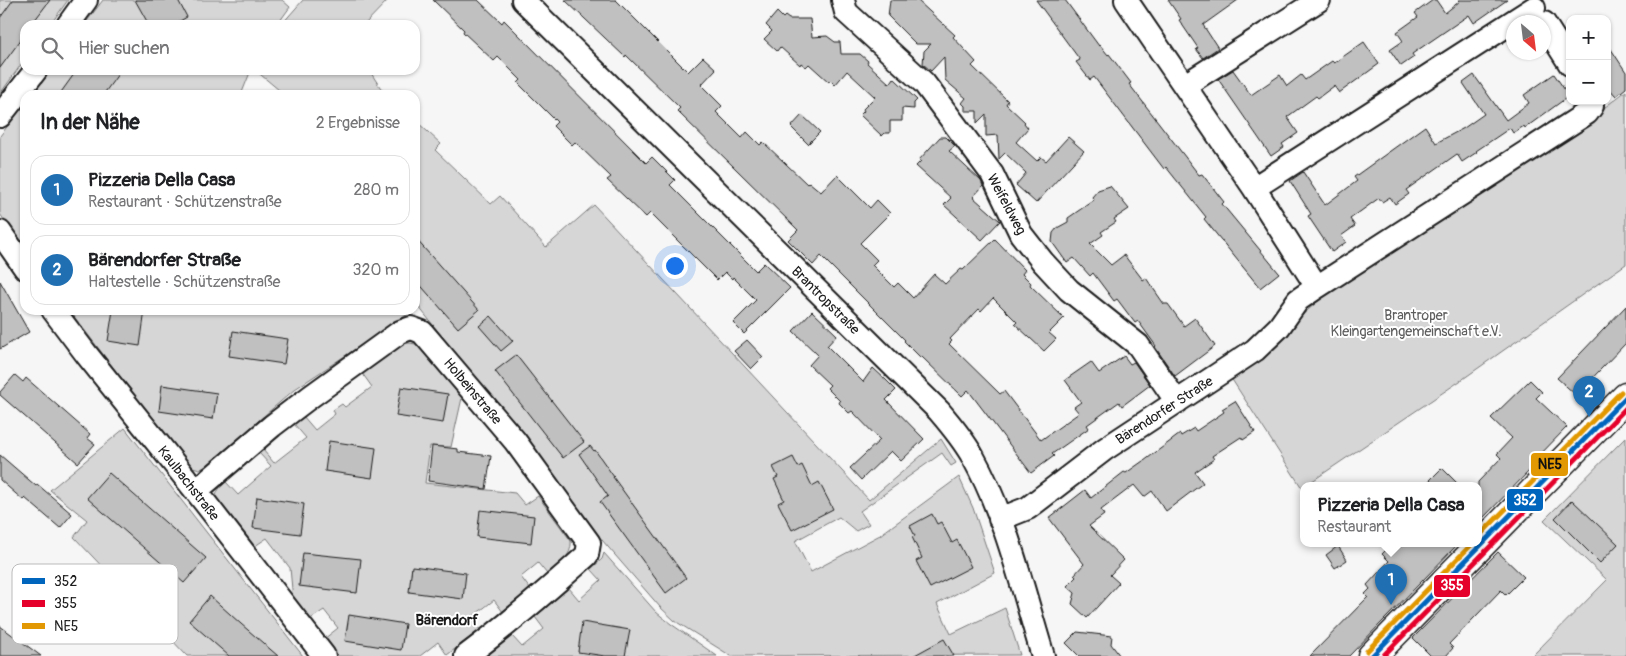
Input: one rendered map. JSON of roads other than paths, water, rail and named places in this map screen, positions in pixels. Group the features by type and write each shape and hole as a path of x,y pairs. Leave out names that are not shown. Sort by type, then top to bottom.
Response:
{"street":[{"path":"72,20 86,0"},
{"name":"Brantropstraße","path":"523,0 950,424 973,456 991,495 1043,656"},
{"name":"Weifeldweg","path":"843,0 846,12 924,83 992,174 1021,234 1043,262 1069,290 1138,345 1177,402"},
{"path":"1126,0 1254,188 1317,287"},
{"path":"1185,85 1319,0"},
{"path":"1254,188 1537,14 1567,60"},
{"path":"20,90 32,75"},
{"path":"0,116 20,90"},
{"name":"Bärendorfer Straße","path":"1000,519 1028,508 1105,449 1255,350 1279,327 1298,300 1587,113 1592,105"},
{"path":"0,232 20,261"},
{"name":"Kaulbachstraße","path":"58,315 86,355 196,491 324,656"},
{"name":"Holbeinstraße","path":"196,491 302,402 393,336 411,328 422,332 515,441 589,543 587,555 466,656"},
{"path":"1482,544 1626,398"},
{"path":"1372,656 1479,547"}],"place":[{"name":"Bärendorfer Straße","path":"1589,417"},
{"name":"Pizzeria Della Casa","path":"1391,605"}],"district":[{"name":"Bärendorf","path":"447,620"}],"park label":[{"name":"Brantroper Kleingartengemeinschaft e.V.","path":"1416,324"}]}
